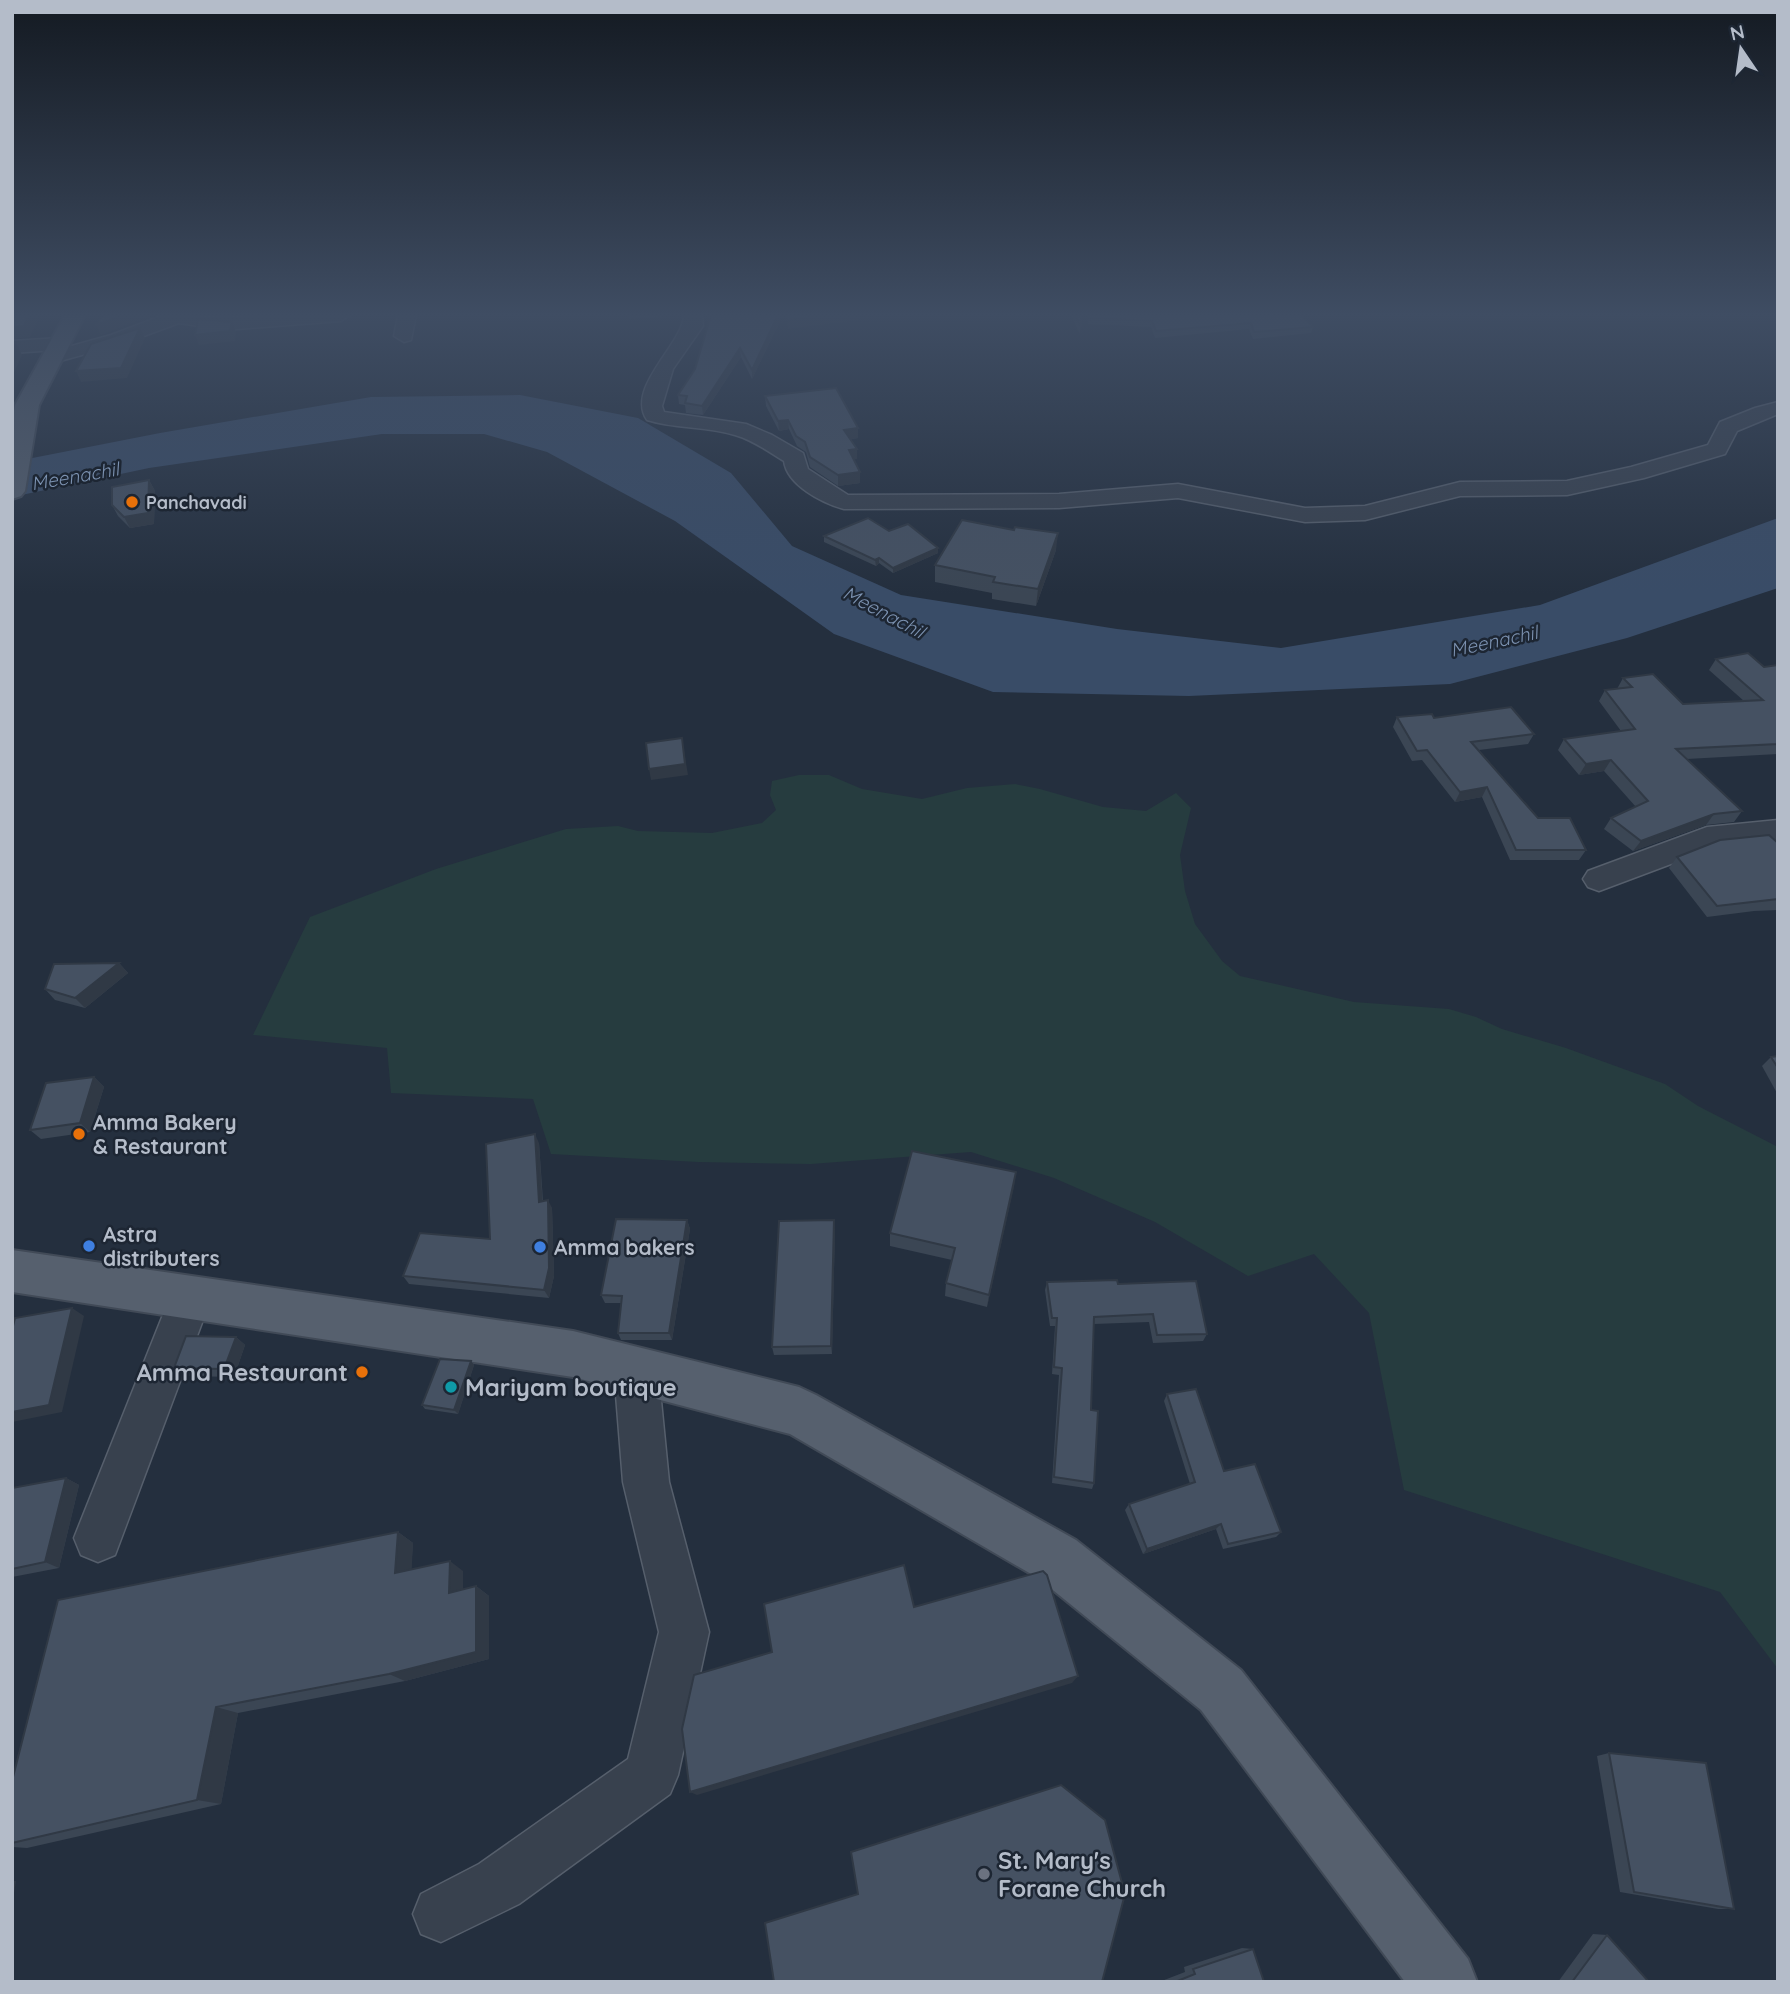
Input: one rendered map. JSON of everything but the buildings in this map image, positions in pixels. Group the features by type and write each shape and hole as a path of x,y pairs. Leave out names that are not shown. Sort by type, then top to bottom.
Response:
{"main road":[{"path":"12,491 26,408"},
{"path":"12,1271 573,1354 799,1412 1058,1559 1222,1690 1445,1982"}],"street":[{"path":"652,408 654,416 674,422 733,427 764,440 795,458 797,472 827,494 844,502 1059,501 1178,491 1305,515 1366,513 1460,489 1567,488 1636,473 1717,449 1728,427 1778,408"},
{"path":"1600,879 1707,838 1778,831"},
{"path":"98,1538 191,1296"},
{"path":"441,1914 499,1884 651,1775 684,1632 646,1482 636,1370"}],"green space":[{"path":"799,775 829,775 862,789 922,799 967,788 1015,784 1103,807 1146,811 1176,793 1191,808 1180,855 1185,891 1195,924 1222,961 1240,976 1354,1002 1449,1009 1476,1017 1502,1029 1566,1048 1665,1084 1698,1106 1778,1147 1778,1669 1720,1592 1404,1490 1369,1313 1314,1254 1248,1276 1155,1222 1054,1178 971,1152 811,1164 698,1162 551,1154 533,1099 391,1093 387,1048 253,1035 310,917 436,869 566,829 618,826 638,831 712,833 762,823 776,810 770,795 772,781"}],"water":[{"name":"Meenachil","path":"306,408 587,408 638,418 731,473 792,546 901,595 1117,629 1281,648 1540,605 1778,518 1778,588 1627,638 1450,684 1189,696 993,692 834,634 675,521 547,452 484,434 382,434 149,468 12,497 12,462"}],"place":[{"name":"Panchavadi","path":"132,502"},
{"name":"Amma Bakery & Restaurant","path":"79,1134"},
{"name":"Astra distributers","path":"89,1246"},
{"name":"Amma bakers","path":"540,1247"},
{"name":"Amma Restaurant","path":"362,1372"},
{"name":"Mariyam boutique","path":"451,1387"},
{"name":"St. Mary's Forane Church","path":"984,1874"}]}
